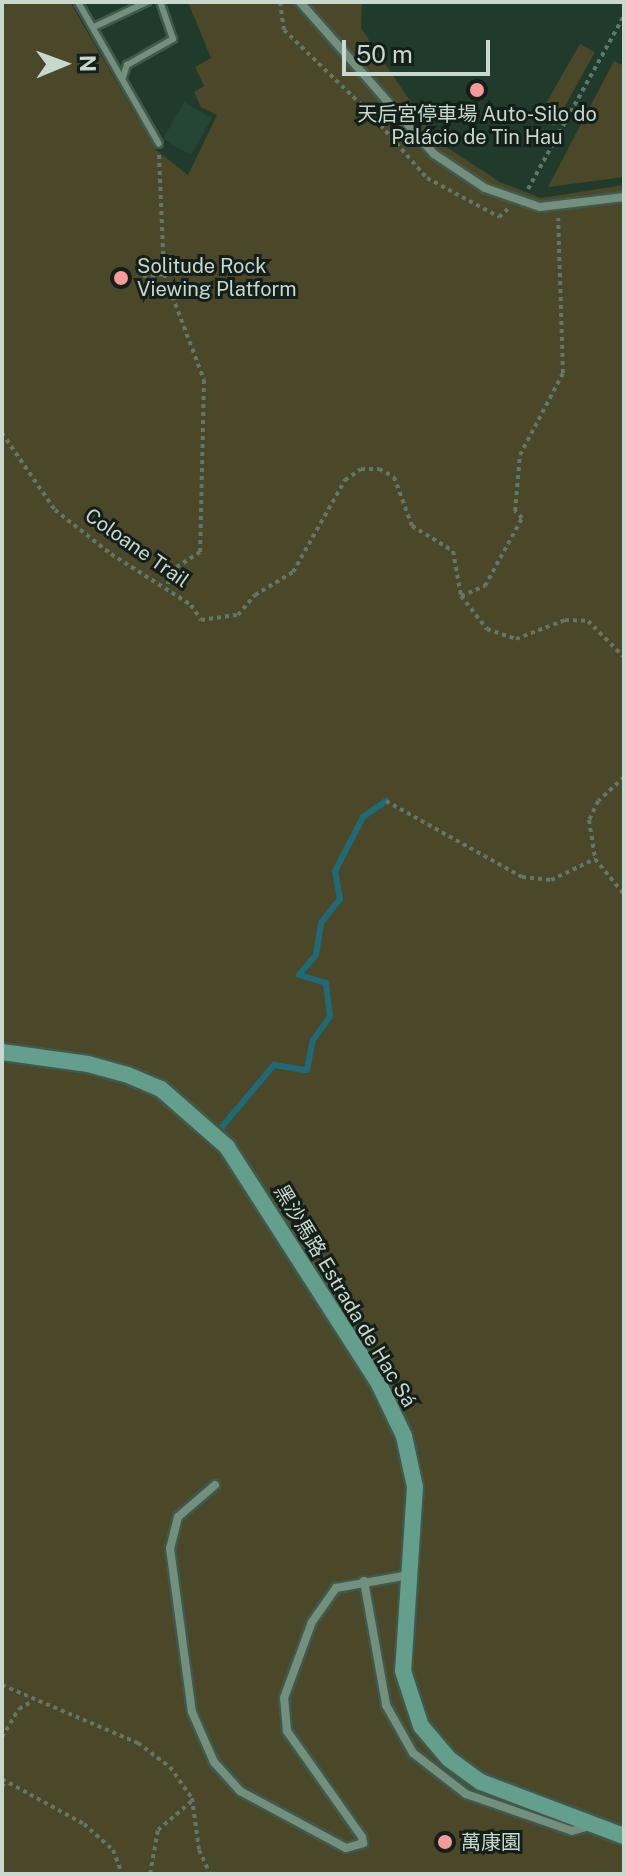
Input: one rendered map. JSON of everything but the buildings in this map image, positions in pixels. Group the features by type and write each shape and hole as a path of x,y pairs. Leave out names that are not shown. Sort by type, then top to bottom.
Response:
{"main road":[{"name":"黑沙馬路 Estrada de Hac Sá","path":"2,1052 88,1064 128,1075 161,1089 227,1147 393,1410 415,1487 405,1686 434,1744 481,1782 624,1836"}],"street":[{"path":"300,2 434,154 506,197 558,207 624,197"},
{"path":"215,1485 178,1517 170,1548 192,1712 214,1762 240,1791 326,1841 354,1849 363,1843 362,1837 287,1731 284,1698 312,1622 336,1588 409,1575"},
{"path":"364,1581 386,1705 413,1753 466,1794 572,1831 594,1825"}],"lane":[{"path":"78,2 159,144"},
{"path":"93,27 147,2"},
{"path":"115,65 131,63 173,39 160,2"},
{"path":"123,77 131,63"}],"path":[{"path":"540,174 624,16"},
{"path":"159,144 164,274 204,380 200,552 169,572 168,588"},
{"path":"461,596 485,586 522,518 515,511 520,455 563,373 558,207"},
{"path":"143,276 164,274"},
{"name":"Coloane Trail","path":"2,433 55,510 111,554 168,588 201,620 238,615 255,595 293,572 345,480 361,469 379,469 394,477 412,526 453,551 461,596 487,629 516,639 565,620 588,621 624,657"},
{"path":"624,777 598,801 589,820 595,859 624,894"},
{"path":"386,801 522,877 551,880 595,859"},
{"path":"2,1685 33,1701 138,1743 170,1767 192,1801 199,1850 210,1874"},
{"path":"2,1737 19,1709 33,1701"},
{"path":"2,1787 4,1780 84,1824 113,1850 122,1874"},
{"path":"150,1874 158,1830 192,1801"}],"shaded area":[{"path":"2,2 70,2 156,150 188,175 217,115 201,107 194,92 204,86 195,67 211,58 188,2 362,2 361,28 437,141 500,182 541,198 624,185 624,1874 2,1874"},
{"path":"580,44 595,52 554,126 538,117"},
{"path":"614,61 624,66 624,177 548,187"},
{"path":"184,102 212,118 191,155 163,139"}],"waterway":[{"path":"215,1135 274,1065 307,1070 313,1040 330,1017 326,983 299,975 316,955 321,923 340,899 335,871 363,817 386,801"}],"place":[{"name":"天后宮停車場 Auto-Silo do Palácio de Tin Hau","path":"477,90"},
{"name":"Solitude Rock Viewing Platform","path":"121,278"},
{"name":"萬康園","path":"445,1842"}]}
